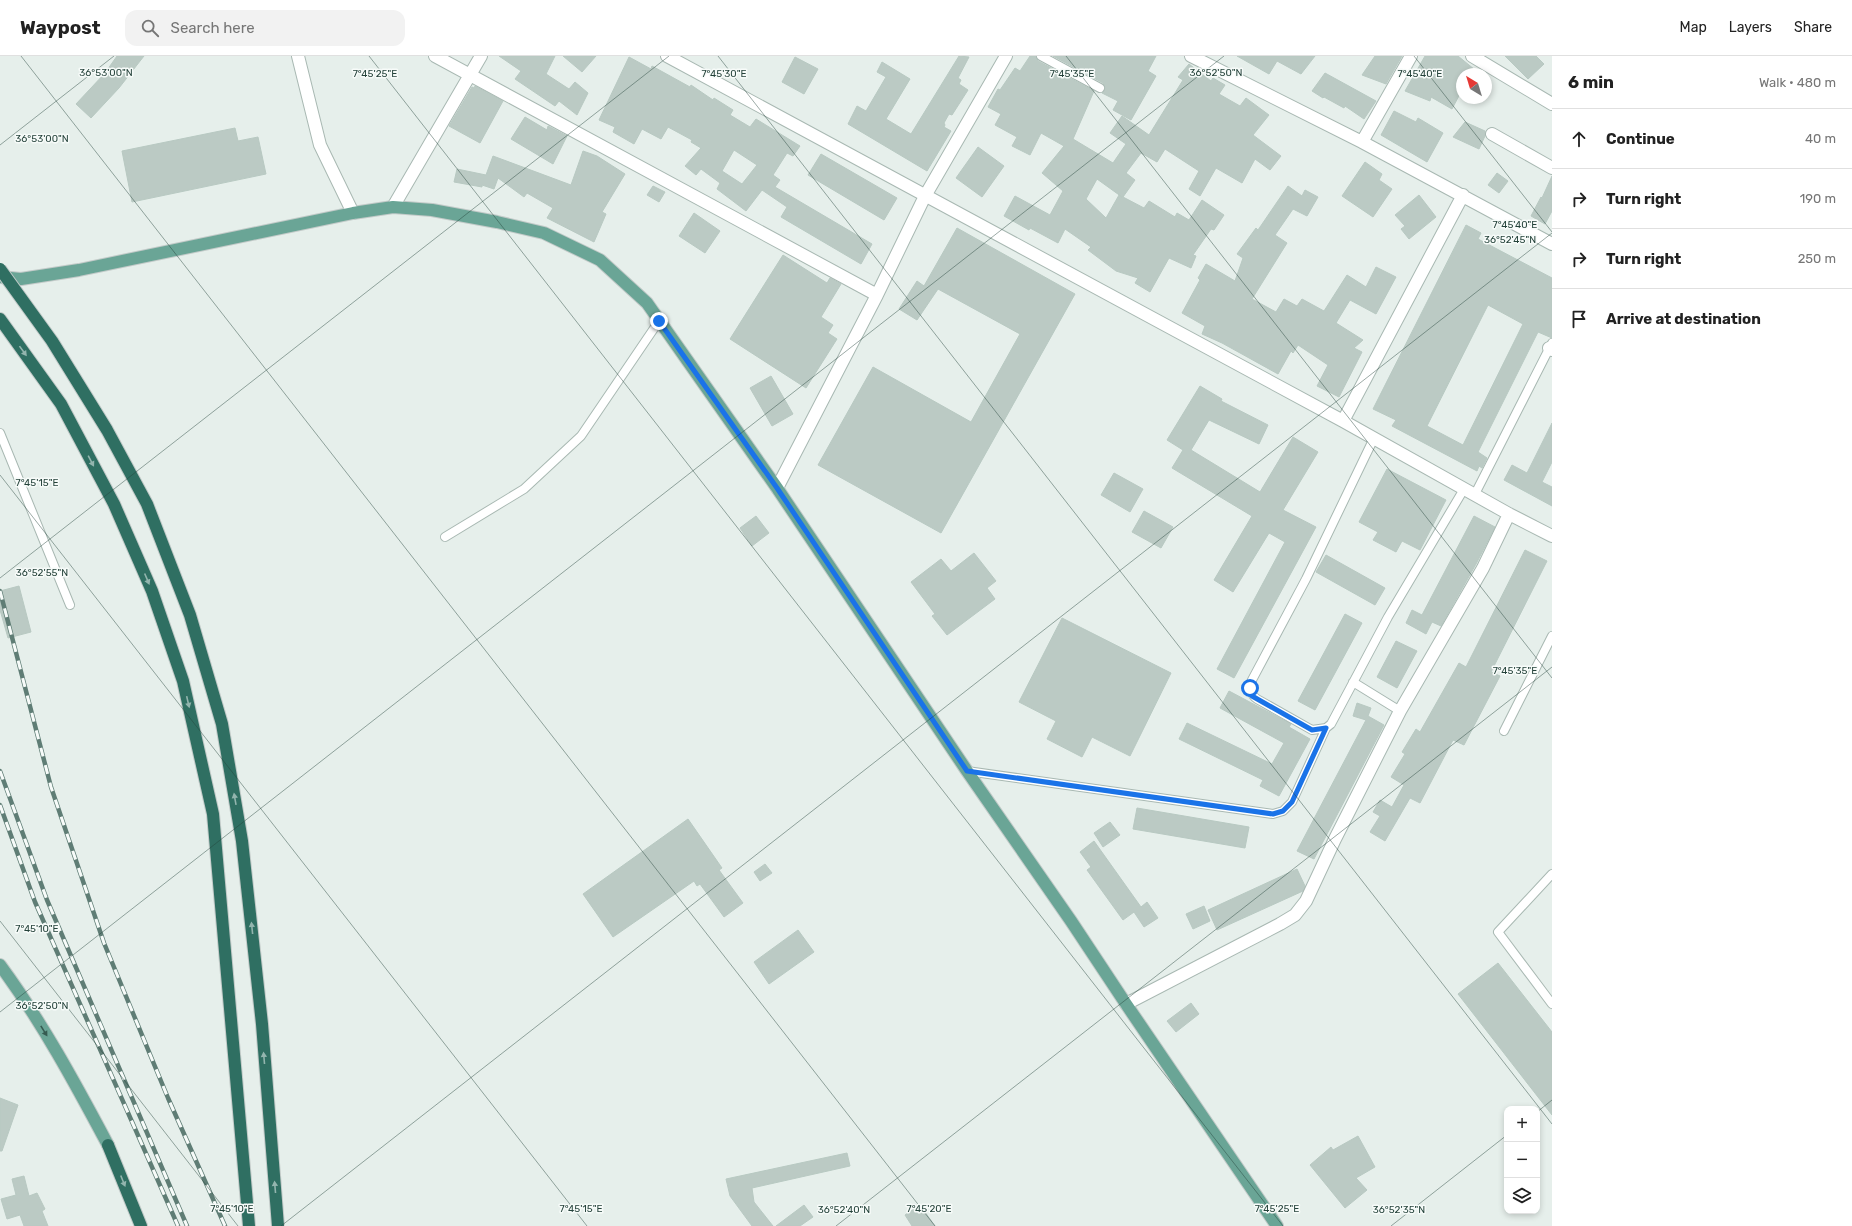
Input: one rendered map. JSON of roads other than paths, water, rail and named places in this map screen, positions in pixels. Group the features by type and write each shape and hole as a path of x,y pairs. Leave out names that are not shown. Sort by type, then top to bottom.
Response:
{"highway":[{"path":"0,269 52,341 107,430 147,504 190,615 222,724 242,841 262,1024 278,1226"},
{"path":"0,319 61,404 114,504 152,591 183,681 213,814 249,1226"},
{"path":"108,1145 141,1226"}],"main road":[{"path":"0,277 21,279 79,270 353,213 393,207 432,210 497,222 544,233 600,260 647,303 777,488 967,771 1071,921 1277,1226"},
{"path":"0,965 16,986 61,1058 108,1145"}],"street":[{"path":"298,56 320,145 353,213"},
{"path":"435,56 877,295"},
{"path":"393,207 471,76 481,56"},
{"path":"667,56 1343,421 1509,514 1552,536"},
{"path":"777,488 877,295 925,196 1006,56"},
{"path":"1191,56 1362,142 1552,244"},
{"path":"1362,142 1411,56"},
{"path":"1472,56 1552,104"},
{"path":"1492,134 1552,168"},
{"path":"1343,421 1463,195"},
{"path":"1126,1004 1280,924 1295,914 1309,896 1335,839 1400,711 1483,568 1509,514"}],"lane":[{"path":"1041,56 1100,88"},
{"path":"445,537 524,489 581,436 659,321"},
{"path":"967,771 1273,814 1283,811 1292,802 1326,728 1331,724 1388,617 1469,491 1551,347"},
{"path":"0,434 70,605"},
{"path":"1326,728 1312,730 1252,696 1250,688 1252,680 1306,579 1374,438"},
{"path":"1504,731 1552,636"},
{"path":"1354,682 1400,711"},
{"path":"1552,874 1498,932 1552,1004"}],"railway":[{"path":"0,591 51,787 104,943 168,1098 225,1226"},
{"path":"0,771 47,900 187,1226"},
{"path":"0,805 35,902 178,1226"}]}
